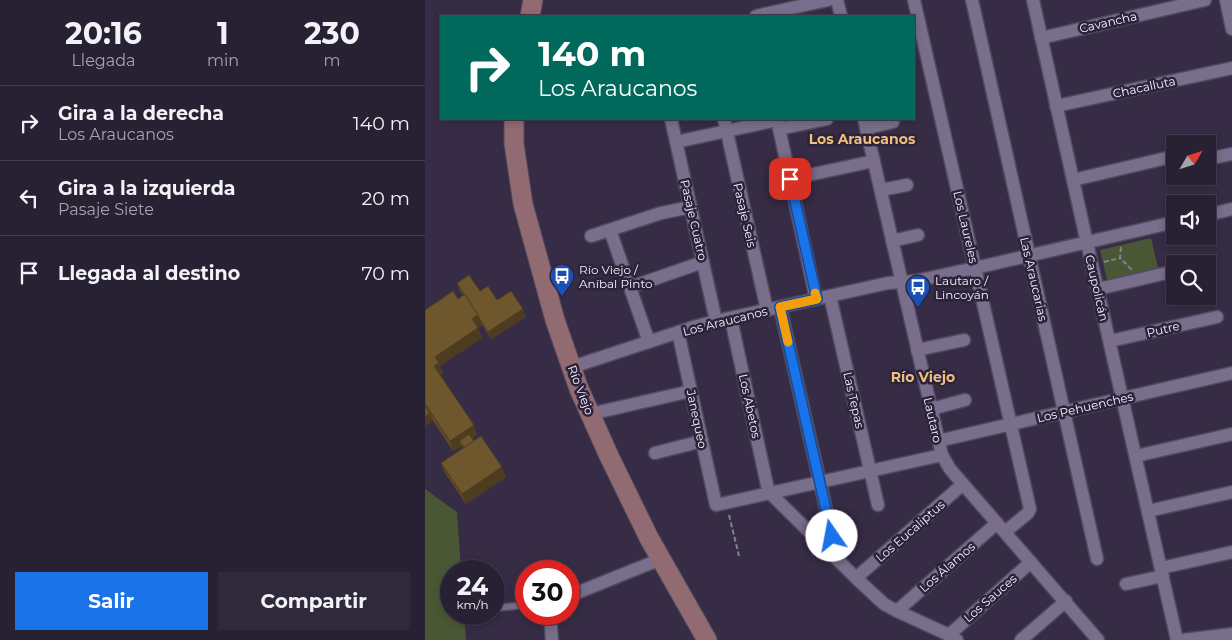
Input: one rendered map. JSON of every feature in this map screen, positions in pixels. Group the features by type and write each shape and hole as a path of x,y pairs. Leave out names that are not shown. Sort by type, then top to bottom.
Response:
{"main road":[{"path":"530,15 533,0"},
{"name":"Río Viejo","path":"514,120 514,144 523,204 555,320 572,368 590,414 634,508 707,640"}],"street":[{"path":"760,15 828,0"},
{"path":"837,0 841,15"},
{"name":"Los Laureles","path":"914,0 1030,509 1029,512 1001,528"},
{"name":"Las Araucarias","path":"971,0 1097,559"},
{"name":"Caupolicán","path":"1033,0 1177,640"},
{"name":"Cavancha","path":"1041,38 1205,0"},
{"path":"1225,0 1232,29"},
{"name":"Chacalluta","path":"1056,106 1232,68"},
{"name":"Pasaje Cuatro","path":"671,120 716,321"},
{"path":"676,142 725,125 814,120"},
{"path":"865,123 893,122"},
{"path":"777,123 817,299"},
{"name":"Lautaro","path":"865,123 942,455 950,469 1098,640"},
{"name":"Pasaje Seis","path":"725,125 767,310"},
{"path":"1216,157 1232,154"},
{"path":"1073,180 1166,158"},
{"path":"790,179 874,161"},
{"path":"881,190 907,185"},
{"path":"591,236 661,213 691,206"},
{"path":"1216,213 1232,209"},
{"name":"Los Araucanos","path":"572,368 716,321 888,283 915,281 1166,224"},
{"path":"610,230 649,342"},
{"path":"892,241 918,235"},
{"path":"631,287 703,262"},
{"path":"1098,289 1166,273"},
{"name":"Las Tepas","path":"830,296 878,504"},
{"path":"780,307 831,531 828,550"},
{"name":"Putre","path":"1110,341 1217,317"},
{"name":"Los Abetos","path":"731,318 767,485 771,493"},
{"name":"Janequeo","path":"678,332 702,441 721,504"},
{"path":"917,350 964,340"},
{"name":"Los Pehuenches","path":"938,441 1232,373"},
{"path":"590,414 691,391"},
{"path":"931,409 965,400"},
{"path":"1135,456 1232,434"},
{"path":"655,453 702,441"},
{"path":"721,504 942,455"},
{"name":"Los Eucaliptus","path":"857,578 963,484"},
{"path":"1148,511 1232,492"},
{"path":"771,493 884,604 953,637"},
{"name":"Los Álamos","path":"897,611 1001,528"},
{"path":"1126,584 1232,552"},
{"path":"580,592 661,559"},
{"name":"Los Sauces","path":"953,637 1031,562"},
{"path":"1021,640 1066,602"},
{"path":"551,625 552,640"},
{"path":"1183,640 1229,636"}],"path":[{"path":"1122,234 1120,258 1141,279"},
{"path":"1092,265 1120,258"},
{"path":"721,504 739,556"}],"green space":[{"path":"1151,238 1159,272 1108,284 1100,250"},
{"path":"425,489 457,512 460,560 440,560 440,625 465,625 466,640 425,640"}],"building":[{"path":"469,275 480,291 488,286 497,300 511,291 523,309 488,332 457,283"},
{"path":"453,291 458,299 465,294 478,315 472,319 478,328 435,357 439,363 434,366 474,425 450,441 425,404 425,310"},
{"path":"425,406 430,413 425,417"},
{"path":"469,434 474,441 464,447 459,441"},
{"path":"481,436 502,467 462,494 441,463"}],"slow traffic":[{"path":"788,342 780,307 817,299 815,293"}],"place":[{"name":"Río Viejo / Aníbal Pinto","path":"562,297"},
{"name":"Lautaro / Lincoyán","path":"918,308"}],"district":[{"name":"Los Araucanos","path":"862,139"},
{"name":"Río Viejo","path":"923,377"}],"route":[{"path":"790,179 817,299 780,307 832,536"}]}
